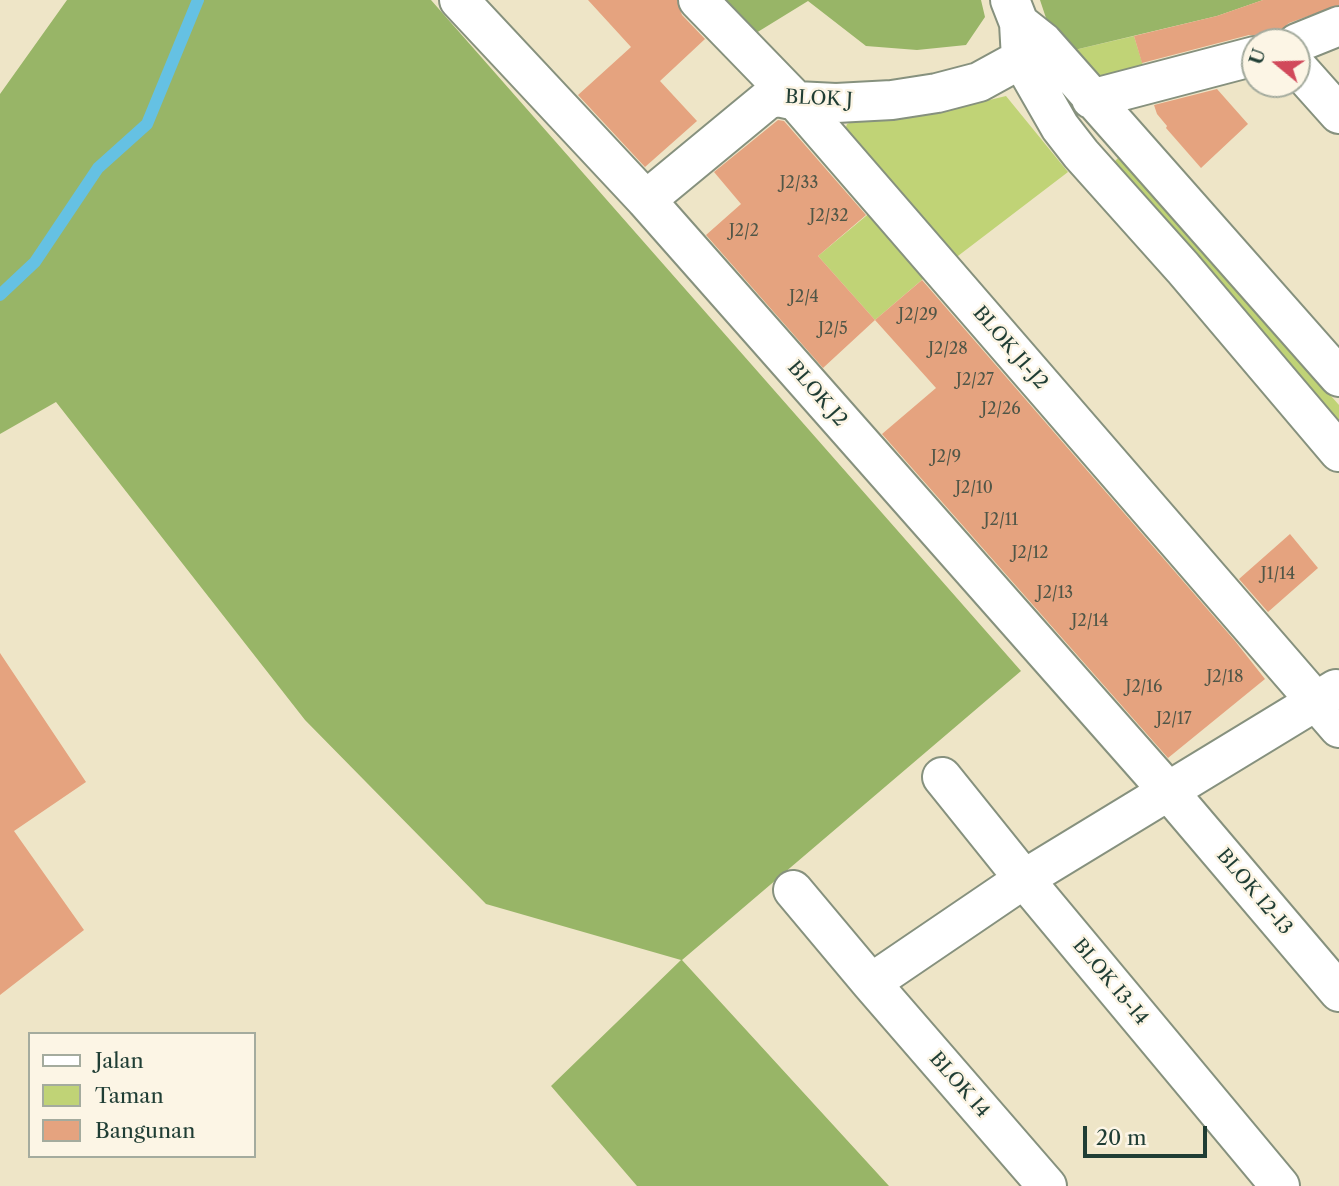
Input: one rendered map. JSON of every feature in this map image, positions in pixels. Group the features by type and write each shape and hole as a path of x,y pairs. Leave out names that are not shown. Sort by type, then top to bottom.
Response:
{"street":[{"name":"BLOK J2","path":"459,0 646,200 1170,792"},
{"name":"BLOK J1-J2","path":"698,0 796,101 1331,706"},
{"path":"1311,37 1339,26"},
{"name":"BLOK J","path":"646,200 767,100 777,97 796,101 892,100 937,93 979,82 1021,27"},
{"path":"1021,27 1091,99 1339,377"},
{"path":"1021,27 1060,127 1339,452"},
{"path":"1091,99 1241,60"},
{"path":"1311,83 1339,114"},
{"path":"871,983 1024,879 1170,792 1331,706"},
{"name":"BLOK I3-I4","path":"942,777 1280,1186"},
{"name":"BLOK I2-I3","path":"1170,792 1339,992"},
{"name":"BLOK I4","path":"793,890 1047,1186"}],"green space":[{"path":"67,0 431,0 1021,671 682,960 889,1186 637,1186 551,1086 681,960 486,904 305,720 56,402 0,434 0,94"},
{"path":"721,0 981,0 985,17 966,45 917,50 866,46 808,1 756,33"},
{"path":"1040,0 1263,0 1217,16 1070,51 1047,21"},
{"path":"1134,36 1145,72 1094,85 1070,51"},
{"path":"1006,96 1068,172 954,259 843,136 847,124 865,116 936,113"},
{"path":"1118,158 1123,160 1339,405 1339,428 1111,165"},
{"path":"872,211 930,273 875,320 818,256"}],"building":[{"path":"588,0 677,0 682,15 705,39 660,81 697,121 645,167 578,95 631,47"},
{"path":"1263,0 1339,0 1339,5 1289,23 1284,28 1241,28 1241,37 1142,63 1134,36 1217,16"},
{"path":"1217,89 1248,124 1201,168 1166,128 1154,105"},
{"path":"778,120 784,121 866,215 818,256 875,320 823,368 706,235 741,204 714,172"},
{"path":"922,280 1265,679 1168,758 882,434 936,388 875,320"},
{"path":"1290,534 1318,568 1268,612 1239,579"},
{"path":"0,653 86,782 14,831 84,930 0,995"}],"waterway":[{"path":"0,295 35,262 98,168 147,124 198,0"}]}
